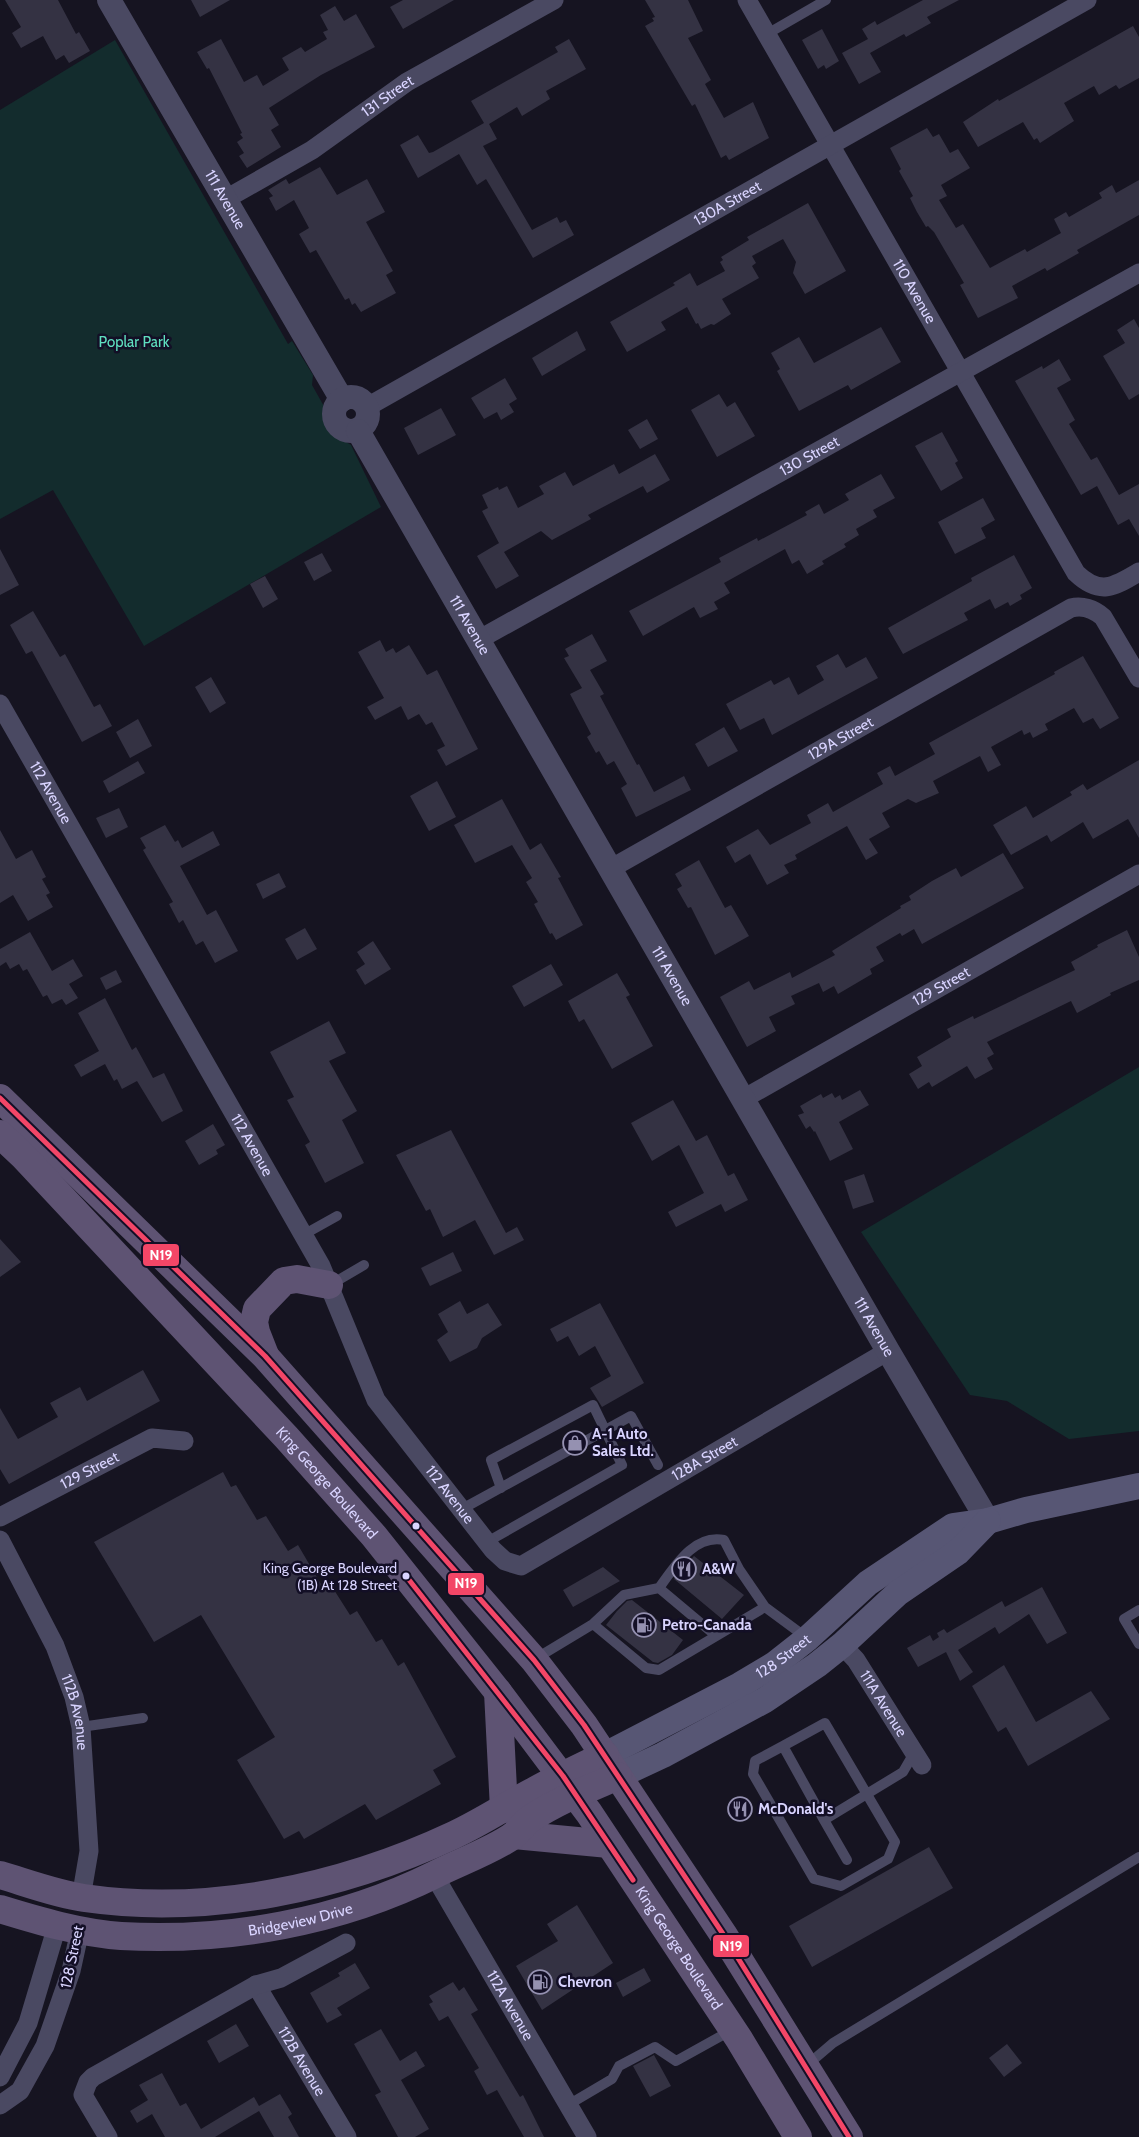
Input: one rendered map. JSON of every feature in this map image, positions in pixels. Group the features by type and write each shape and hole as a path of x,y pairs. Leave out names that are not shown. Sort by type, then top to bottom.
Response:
{"main road":[{"path":"0,1098 266,1356 534,1660 611,1766 806,2066 849,2137"},
{"name":"King George Boulevard","path":"0,1134 24,1157 287,1438 374,1536 570,1785 733,2030 798,2137"},
{"path":"266,1356 254,1322 257,1309 284,1281 296,1279 329,1285"},
{"name":"128 Street","path":"570,1785 611,1766 775,1664 808,1638 868,1583 895,1563 954,1526 988,1521 1035,1508 1139,1486"},
{"name":"128 Street","path":"611,1766 663,1755 765,1700 842,1646 898,1593 958,1552 988,1521"},
{"path":"498,1692 504,1809"},
{"name":"Bridgeview Drive","path":"0,1875 81,1898 138,1903 194,1902 274,1892 321,1883 361,1872 422,1849 504,1809 570,1785"},
{"name":"Bridgeview Drive","path":"0,1909 68,1928 120,1936 187,1936 253,1930 330,1914 370,1901 434,1875 514,1835 570,1785"},
{"path":"514,1835 610,1844"}],"street":[{"name":"111 Avenue","path":"109,0 342,400"},
{"name":"131 Street","path":"224,200 312,150 407,82 554,0"},
{"name":"110 Avenue","path":"747,0 1076,573 1085,581 1103,588 1116,586 1139,572"},
{"name":"130A Street","path":"367,407 1087,0"},
{"name":"130 Street","path":"478,640 1139,272"},
{"path":"347,398 358,399 367,407 366,424 358,430 346,431 337,425 335,409 342,400 347,398"},
{"name":"111 Avenue","path":"358,430 743,1100 988,1521"},
{"name":"129A Street","path":"610,869 1070,608 1079,606 1097,612 1103,617 1139,678"},
{"name":"112 Avenue","path":"0,704 303,1235 329,1285 376,1400 487,1542 505,1561 521,1566"},
{"name":"129 Street","path":"743,1100 1139,874"},
{"name":"128A Street","path":"521,1566 888,1351"},
{"name":"129 Street","path":"0,1517 152,1438 184,1441"},
{"name":"112B Avenue","path":"0,1540 55,1646 74,1697 81,1727 89,1851 81,1898"},
{"name":"111A Avenue","path":"842,1646 856,1660 918,1759"},
{"name":"112A Avenue","path":"434,1875 587,2137"},
{"name":"128 Street","path":"0,2077 28,2023 81,1898"},
{"name":"128 Street","path":"0,2105 20,2091 45,2046 71,1972 68,1928"},
{"path":"108,2137 83,2095 88,2082 93,2077 256,1985 281,1978 346,1943"},
{"name":"112B Avenue","path":"256,1985 347,2137"}],"lane":[{"path":"767,34 826,0"},
{"path":"303,1235 337,1216"},
{"path":"329,1285 364,1265"},
{"path":"487,1542 622,1465 593,1405 491,1460 500,1488"},
{"path":"462,1509 631,1416 658,1465"},
{"path":"534,1660 593,1624 624,1595 659,1588 681,1558 697,1546 714,1538 724,1540 739,1569 765,1607 808,1638"},
{"path":"659,1588 715,1635"},
{"path":"593,1624 646,1668 659,1670 765,1607"},
{"path":"1139,1610 1124,1618 1139,1644"},
{"path":"81,1727 143,1718"},
{"path":"825,1724 895,1842 888,1859 841,1886 814,1879 753,1774 755,1761 783,1746 825,1724"},
{"path":"783,1746 848,1860"},
{"path":"824,1820 903,1772 918,1759"},
{"path":"806,2066 834,2043 1139,1857"},
{"path":"568,2105 612,2079 619,2066 655,2047 676,2061 733,2030"}],"green space":[{"name":"Poplar Park","path":"115,40 288,344 292,341 313,375 312,385 343,440 351,445 381,507 144,646 53,490 0,519 0,110"},
{"path":"1139,1067 1139,1431 1069,1439 1007,1401 970,1395 861,1232"}],"building":[{"path":"5,0 58,0 76,34 79,32 90,51 69,63 64,55 56,60 43,36 21,48 12,33 21,27"},
{"path":"191,0 230,0 200,17"},
{"path":"403,0 454,0 403,29 390,7"},
{"path":"645,0 688,0 703,31 688,38 711,80 705,84 724,118 753,102 769,138 729,160 726,155 721,158 695,104 692,106 645,26 654,21 652,18 655,17"},
{"path":"923,0 959,0 927,17 931,23 906,37 904,34 870,53 881,72 859,84 842,53 868,39 862,29 875,21 877,25"},
{"path":"335,6 344,21 356,14 375,47 321,75 269,108 279,125 271,130 281,147 247,168 239,156 244,153 237,142 243,138 240,134 242,133 209,68 207,69 197,52 221,39 244,82 257,75 263,86 289,70 282,58 301,47 305,52 327,39 323,32 328,30 320,15"},
{"path":"1133,26 1139,37 1139,78 1119,89 1116,85 1099,95 1094,86 1064,103 1074,121 1040,143 1037,138 1034,140 1023,122 978,147 963,122 998,99 999,101"},
{"path":"822,29 839,61 826,69 824,65 818,69 802,40"},
{"path":"569,39 586,69 546,91 550,99 522,116 517,107 489,124 497,139 483,146 532,230 557,217 560,223 566,220 574,235 533,258 486,179 477,185 459,154 418,178 400,145 418,135 429,153 433,152 484,123 471,101 558,52 555,47"},
{"path":"927,128 933,137 939,134 950,153 958,149 970,168 941,185 947,196 939,200 956,228 963,224 990,268 1025,249 1027,252 1061,233 1054,219 1066,212 1069,217 1102,198 1099,193 1112,185 1116,193 1139,180 1139,215 1077,250 1079,253 1047,271 1045,268 1012,286 1018,298 978,318 960,285 964,283 934,232 928,226 926,227 917,212 910,198 913,196 899,171 901,169 890,148"},
{"path":"320,167 337,195 367,179 385,212 366,222 393,271 386,275 396,293 361,312 355,303 352,305 349,298 345,300 316,250 310,253 299,234 309,228 294,200 276,211 269,198 273,196 268,190 286,179 289,184"},
{"path":"808,203 846,271 805,294 793,273 796,262 783,239 752,256 756,263 752,266 759,278 722,299 731,314 714,325 711,324 701,329 698,323 696,324 687,307 661,322 666,330 627,352 610,322 675,285 673,283 690,273 697,286 725,271 720,262 723,260 721,257 749,240 747,237"},
{"path":"1134,319 1139,328 1139,394 1129,400 1103,356 1125,343 1117,330"},
{"path":"881,327 901,362 851,390 848,385 799,411 777,371 780,369 771,353 799,337 814,363"},
{"path":"577,331 586,350 542,376 532,358"},
{"path":"1059,359 1071,380 1057,388 1075,420 1069,424 1091,460 1097,457 1119,495 1139,484 1139,536 1129,519 1118,525 1097,486 1081,495 1015,381 1042,366 1043,369"},
{"path":"505,378 517,399 509,404 514,412 501,420 497,412 484,419 471,398"},
{"path":"719,394 727,407 735,402 755,436 717,457 691,410"},
{"path":"441,408 456,435 418,455 404,428"},
{"path":"647,419 658,439 640,449 628,430"},
{"path":"942,432 958,461 955,463 963,478 941,491 915,446"},
{"path":"655,454 670,480 647,493 643,486 588,515 591,519 552,540 541,531 504,552 519,576 496,589 477,556 499,543 482,511 488,508 482,495 498,487 499,490 507,486 518,508 544,494 539,486 565,472 573,486 614,464 619,474"},
{"path":"881,474 895,498 873,510 877,517 856,529 859,535 844,544 846,547 822,561 824,564 807,574 799,560 792,564 785,549 724,583 730,593 714,602 718,609 700,618 694,607 643,636 629,611 721,562 719,558 757,538 758,541 807,515 805,512 819,504 824,514 849,500 845,494"},
{"path":"983,498 995,520 981,528 986,538 955,554 938,522"},
{"path":"0,549 19,585 0,595"},
{"path":"322,553 332,571 314,581 304,562"},
{"path":"1014,555 1032,588 1020,595 1022,599 1010,606 1008,602 995,609 990,599 964,613 968,620 903,654 888,628 972,581 971,578"},
{"path":"265,576 278,599 263,608 250,584"},
{"path":"33,611 60,657 65,654 94,707 100,704 112,726 82,742 32,651 26,654 10,625"},
{"path":"592,634 607,661 590,670 604,694 600,696 637,765 639,764 654,792 684,776 691,790 636,817 621,788 627,784 614,761 607,765 599,751 596,753 587,737 591,734 570,694 582,688 564,658 569,656 565,649"},
{"path":"380,640 386,652 393,648 396,653 409,645 427,675 437,670 478,749 446,766 437,750 445,746 432,722 426,725 419,714 408,720 401,706 375,720 367,707 384,698 358,652"},
{"path":"838,654 846,668 866,657 878,678 772,735 764,718 740,730 726,704 771,680 774,685 789,677 798,695 824,680 816,666"},
{"path":"1083,656 1119,718 1100,729 1093,718 1083,723 1074,708 1045,724 1048,730 1033,738 1030,732 1024,735 1022,730 991,747 1001,765 988,772 980,756 933,781 939,793 916,803 908,799 882,813 890,827 869,839 878,853 866,860 847,826 795,855 797,859 784,865 789,873 767,885 750,854 735,863 726,847 758,829 770,845 811,823 807,815 828,803 833,812 883,784 877,773 890,766 895,776 935,754 929,743 1055,674 1054,672"},
{"path":"211,677 226,703 210,713 195,687"},
{"path":"138,719 152,746 130,758 116,732"},
{"path":"724,727 738,751 708,767 695,744"},
{"path":"1139,760 1139,838 1128,819 1093,839 1083,822 1051,842 1047,835 1011,855 993,825 1026,806 1033,818 1072,795 1070,792 1083,784 1087,790"},
{"path":"138,761 145,773 109,793 103,781"},
{"path":"437,781 456,817 429,831 410,796"},
{"path":"502,799 530,850 541,843 561,877 558,878 583,925 556,940 552,933 550,934 534,904 538,902 526,882 532,878 512,845 475,863 454,825"},
{"path":"119,808 128,827 106,838 96,818"},
{"path":"165,825 175,842 178,840 182,848 213,831 220,845 180,866 207,915 216,910 238,951 215,963 203,941 196,945 183,920 179,923 169,904 173,902 143,850 146,848 140,838"},
{"path":"0,830 16,859 32,850 46,877 42,879 50,893 46,895 53,907 28,921 13,895 0,903"},
{"path":"1003,853 1024,888 922,944 914,929 902,936 900,933 876,947 884,961 870,969 872,974 838,994 834,986 823,992 819,983 791,996 795,1004 769,1017 776,1031 747,1047 720,997 749,981 754,990 790,972 792,978 835,955 832,951 901,908 900,906 911,900 909,896 932,881 956,868 961,877"},
{"path":"699,860 725,908 731,905 749,936 715,955 691,907 688,908 677,889 682,886 675,874"},
{"path":"279,873 286,887 263,899 256,884"},
{"path":"305,928 317,949 297,960 285,939"},
{"path":"1127,930 1139,957 1139,980 1110,993 1111,995 1077,1013 1071,1001 987,1042 994,1054 987,1058 993,1069 975,1079 967,1066 932,1087 929,1082 918,1089 909,1074 922,1066 917,1057 951,1037 947,1029 973,1016 974,1019 1075,970 1071,962 1098,947 1097,945"},
{"path":"30,932 52,971 73,959 83,976 69,984 78,998 66,1005 62,999 52,1004 47,995 43,997 27,969 23,971 19,964 10,969 6,962 0,966 0,949"},
{"path":"373,941 391,969 365,985 356,970 365,964 357,952"},
{"path":"551,964 563,985 524,1007 512,986"},
{"path":"116,970 122,982 106,990 100,978"},
{"path":"617,973 630,995 626,997 653,1046 612,1069 584,1019 579,1022 568,1001"},
{"path":"105,998 132,1050 136,1047 153,1078 164,1073 183,1111 162,1122 137,1081 122,1089 117,1079 114,1081 105,1064 81,1077 74,1065 99,1051 78,1013"},
{"path":"329,1021 346,1053 329,1061 357,1111 342,1120 364,1163 325,1183 305,1145 310,1142 287,1100 294,1097 270,1052"},
{"path":"860,1090 869,1105 839,1122 853,1149 830,1161 815,1131 810,1126 806,1129 798,1115 804,1113 800,1106 821,1094 823,1098 832,1093 835,1098 840,1095 842,1100"},
{"path":"673,1100 696,1141 707,1135 728,1176 734,1173 748,1200 725,1212 721,1204 676,1227 668,1212 704,1193 679,1145 652,1161 631,1123"},
{"path":"213,1124 225,1145 216,1150 218,1154 199,1165 185,1141"},
{"path":"451,1130 506,1233 517,1227 524,1240 494,1255 475,1220 443,1237 430,1209 426,1211 396,1155"},
{"path":"864,1174 874,1202 853,1209 844,1181"},
{"path":"0,1239 21,1262 0,1277"},
{"path":"453,1252 462,1271 430,1286 421,1268"},
{"path":"460,1301 467,1314 488,1303 502,1325 482,1338 477,1348 450,1362 437,1340 448,1332 438,1314"},
{"path":"600,1303 644,1383 602,1407 590,1388 611,1376 595,1346 579,1356 568,1336 557,1342 550,1329"},
{"path":"143,1370 160,1401 9,1484 0,1469 0,1408 18,1439 58,1417 50,1403 80,1387 87,1401"},
{"path":"223,1472 231,1487 236,1485 257,1520 266,1516 288,1551 298,1545 322,1586 329,1582 350,1615 357,1611 376,1642 382,1639 398,1666 404,1662 456,1757 433,1770 441,1784 376,1820 365,1804 304,1839 299,1831 284,1839 237,1760 275,1737 201,1615 154,1642 94,1542"},
{"path":"694,1556 744,1595 722,1619 674,1579"},
{"path":"603,1567 620,1581 573,1607 563,1590"},
{"path":"1042,1587 1067,1633 1047,1644 1029,1614 999,1634 995,1627 958,1650 973,1672 960,1681 946,1652 918,1667 907,1648 930,1635 933,1641 939,1637 937,1633 944,1629 947,1633 1002,1601 1005,1607"},
{"path":"632,1600 683,1640 672,1655 658,1663 653,1662 606,1625 627,1601"},
{"path":"1004,1665 1036,1722 1091,1691 1110,1719 1028,1766 1006,1727 998,1732 972,1686"},
{"path":"929,1847 953,1888 812,1967 789,1926"},
{"path":"577,1905 613,1963 542,2010 516,1966 558,1941 547,1924"},
{"path":"355,1963 370,1988 337,2008 342,2015 327,2023 310,1993 340,1976 338,1973"},
{"path":"644,1968 651,1981 623,1997 616,1983"},
{"path":"453,1982 459,1991 464,1987 478,2010 471,2014 520,2097 523,2095 544,2137 524,2137 497,2090 487,2095 474,2071 479,2068 448,2016 439,2021 429,2004 433,2002 429,1996"},
{"path":"236,2024 249,2046 219,2063 207,2041"},
{"path":"381,2029 400,2061 416,2051 425,2066 401,2080 429,2129 415,2137 398,2137 375,2095 381,2092 354,2044"},
{"path":"1007,2044 1022,2063 1004,2077 989,2058"},
{"path":"654,2055 671,2086 650,2097 633,2066"},
{"path":"162,2073 180,2106 186,2103 201,2129 254,2097 259,2106 280,2094 292,2114 288,2117 299,2137 274,2137 259,2111 215,2137 165,2137 152,2114 137,2123 130,2111 148,2100 139,2085"}],"transit line":[{"name":"N19","path":"0,1098 265,1356 534,1660 584,1725 723,1934 849,2137"},
{"name":"N19","path":"406,1576 563,1776 633,1880"}],"place":[{"name":"A-1 Auto Sales Ltd.","path":"575,1443"},
{"name":"A&W","path":"684,1569"},
{"name":"King George Boulevard (1B) At 128 Street","path":"406,1576"},
{"name":"Petro-Canada","path":"644,1625"},
{"name":"McDonald's","path":"740,1809"},
{"name":"Chevron","path":"540,1982"}]}
